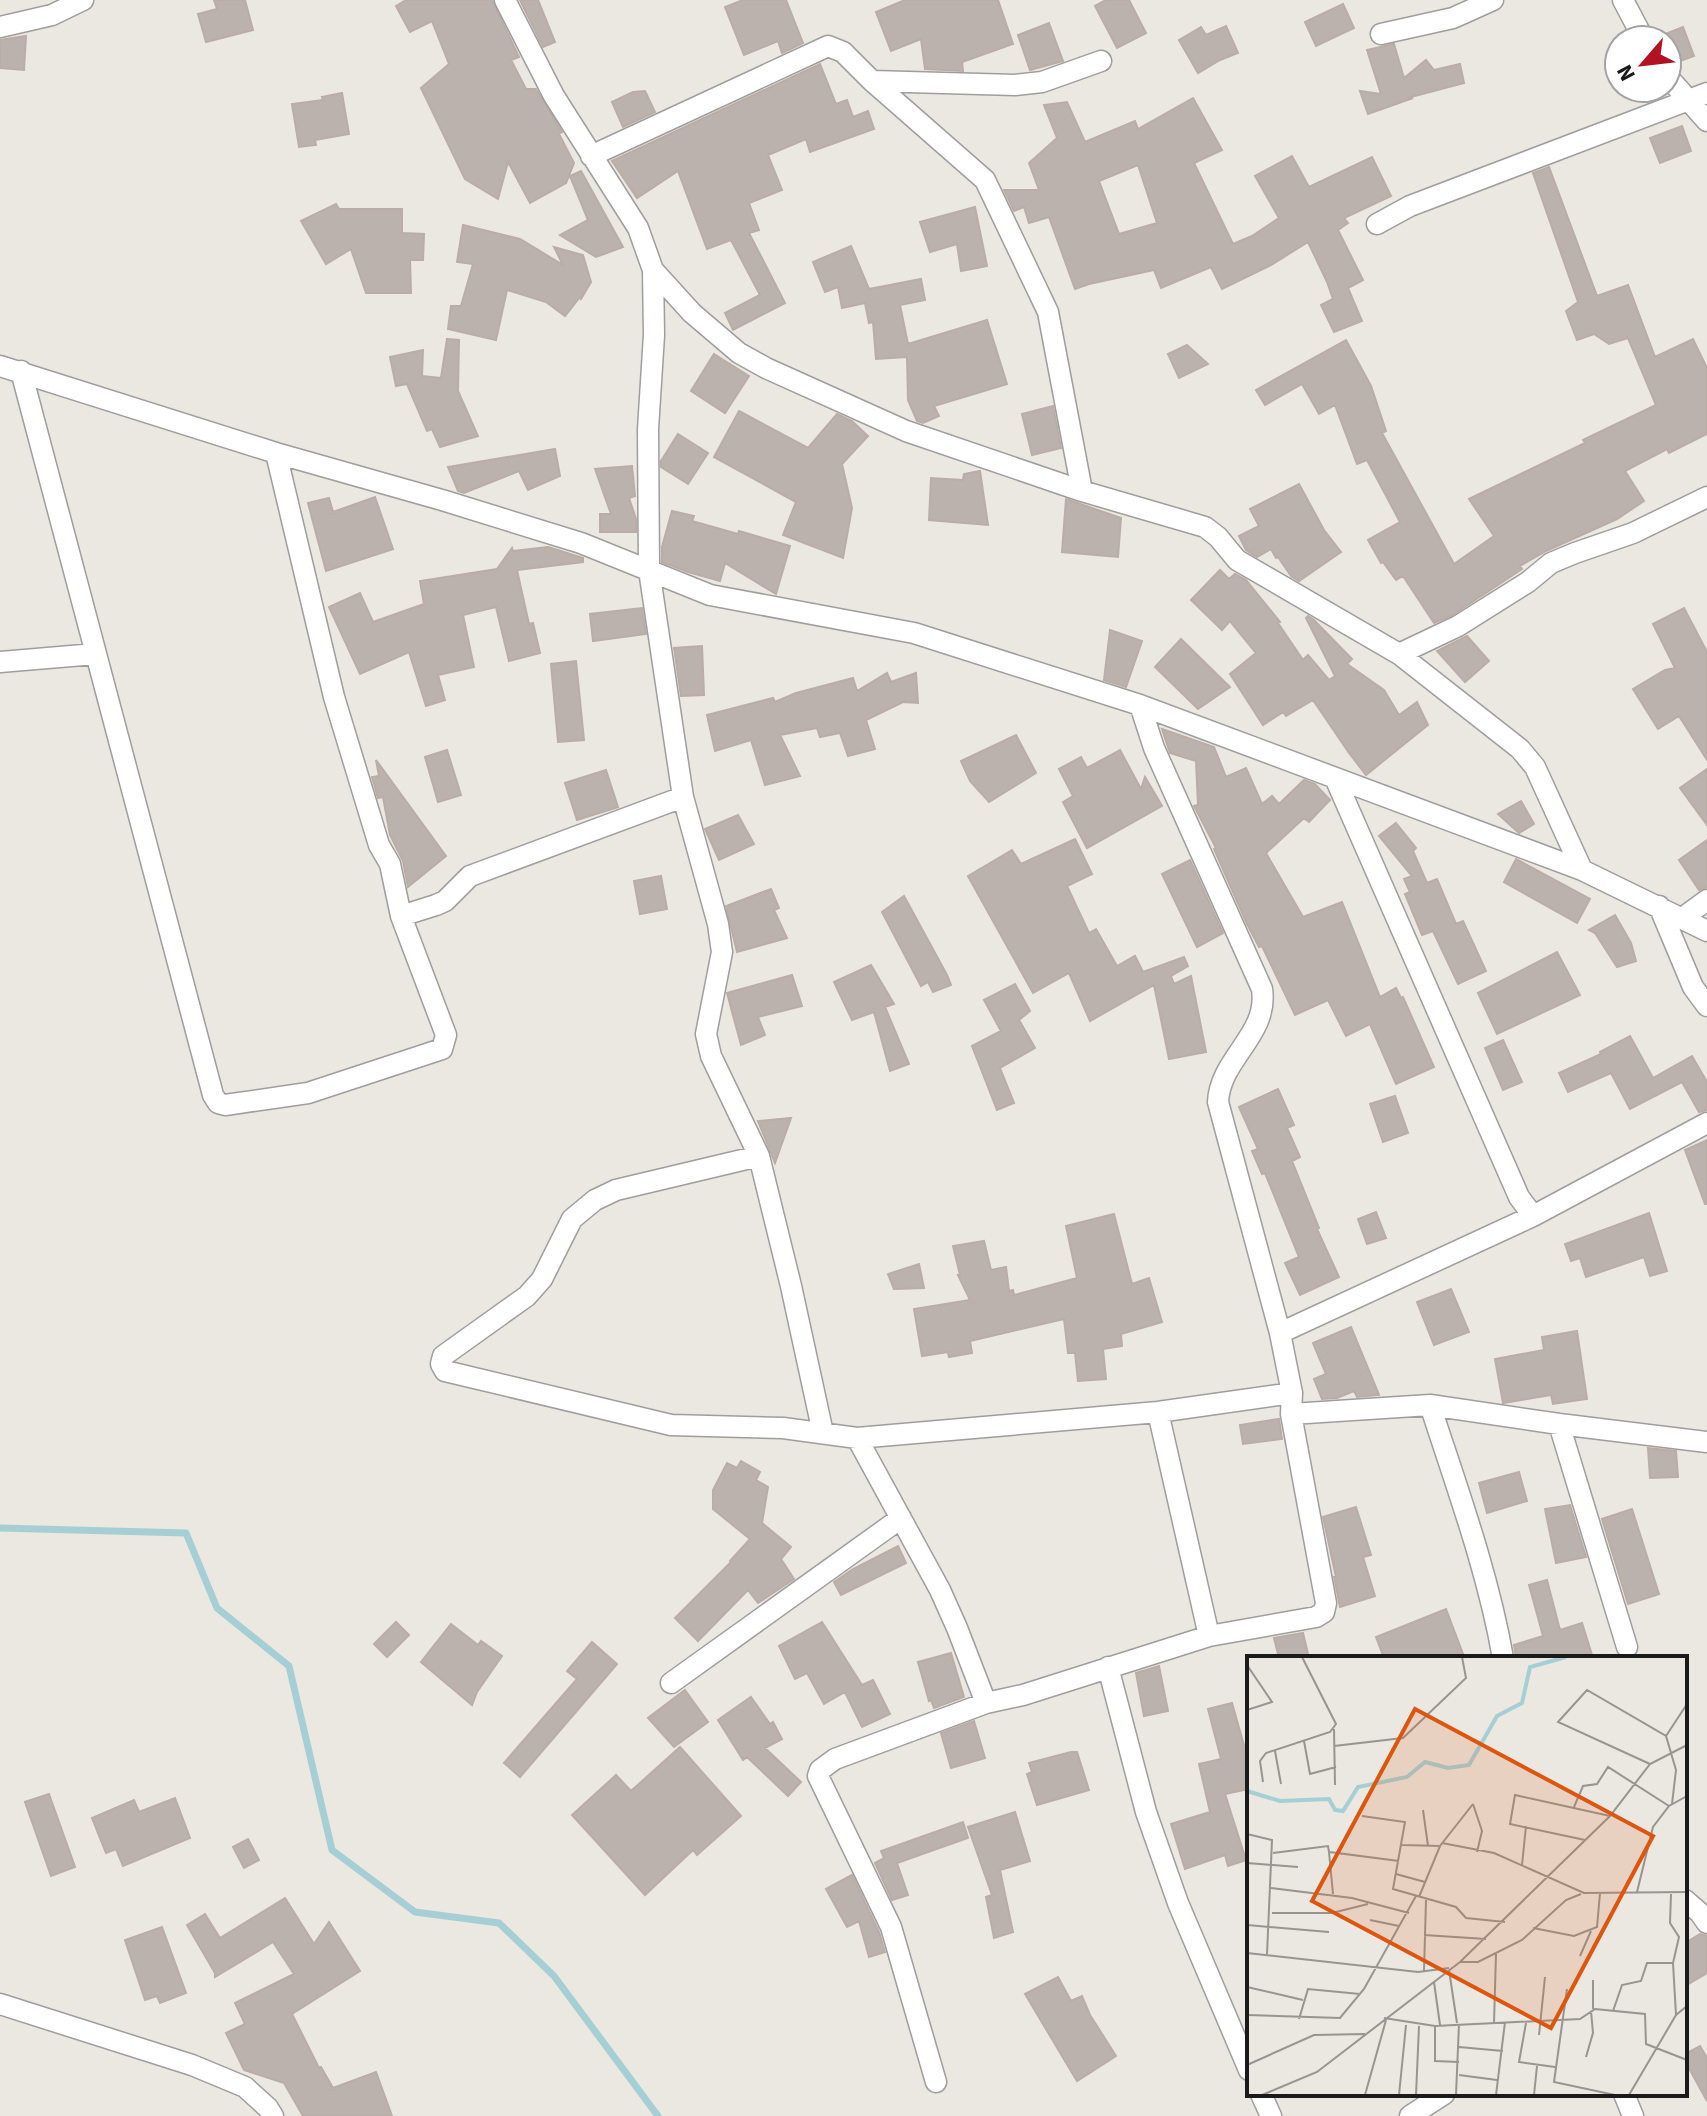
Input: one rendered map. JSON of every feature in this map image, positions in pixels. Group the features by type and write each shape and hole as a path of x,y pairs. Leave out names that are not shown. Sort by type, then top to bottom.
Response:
{"street":[{"path":"0,27 52,15 83,0"},
{"path":"505,0 554,96 638,228 653,270 654,335 648,429 649,570 683,797 718,924 722,952 706,1034 711,1056 759,1156 823,1433"},
{"path":"1381,34 1453,18 1493,0"},
{"path":"1623,0 1636,24"},
{"path":"591,156 828,46 843,52 985,180 992,192 1048,312 1082,491"},
{"path":"872,81 1015,85 1042,82 1101,61"},
{"path":"1377,224 1410,206 1698,96 1707,121"},
{"path":"653,270 692,313 739,353 766,368 906,431 1082,491 1205,527 1237,560 1399,654 1520,749 1535,767 1582,870"},
{"path":"0,366 276,453 567,538 710,595 914,633 1140,705 1582,870 1707,931"},
{"path":"21,371 213,1095 218,1103 225,1105 308,1093 442,1049 446,1035 401,916 390,864 379,845 334,697 276,453"},
{"path":"1399,654 1458,626 1528,582 1551,563 1621,538 1707,497"},
{"path":"0,662 95,654"},
{"path":"936,2082 891,1927 818,1776 820,1770 835,1759 986,1703 1023,1695 1209,1636 1316,1617 1324,1612 1326,1603 1291,1414 1292,1393 1280,1333 1218,1102 1219,1085 1261,1017 1264,1004 1262,989 1154,748 1140,705"},
{"path":"1335,778 1519,1197 1533,1216"},
{"path":"401,916 445,901 470,876 683,797"},
{"path":"1681,919 1707,900"},
{"path":"1659,906 1693,987 1707,1006"},
{"path":"1280,1333 1533,1216 1707,1123"},
{"path":"759,1156 616,1190 595,1200 572,1219 542,1279 527,1296 443,1356 441,1364 445,1371 671,1425 783,1428 857,1438 1158,1412 1292,1393"},
{"path":"1291,1414 1430,1405 1707,1442"},
{"path":"1430,1405 1481,1567 1503,1656"},
{"path":"1158,1412 1209,1636"},
{"path":"1559,1424 1627,1647"},
{"path":"857,1438 940,1590 986,1703"},
{"path":"671,1683 901,1518"},
{"path":"1108,1667 1146,1812 1178,1903 1247,2065"},
{"path":"1687,1902 1707,1923"},
{"path":"0,2004 192,2065 245,2087 273,2116"},
{"path":"1262,2096 1271,2116"},
{"path":"1410,2116 1441,2096"},
{"path":"1625,2096 1633,2116"}],"building":[{"path":"214,0 245,0 253,30 206,42 198,14 217,9"},
{"path":"406,0 492,0 519,57 511,60 526,89 536,89 562,132 559,134 574,163 566,183 530,203 508,162 498,199 465,179 421,88 449,64 432,21 410,32 396,6"},
{"path":"520,0 538,0 555,42 543,47"},
{"path":"743,0 786,0 803,43 782,53 778,41 744,55 725,7"},
{"path":"905,0 998,0 1013,44 962,62 963,71 925,69 921,39 891,51 876,12"},
{"path":"1106,0 1129,0 1146,33 1117,48 1095,6"},
{"path":"1343,4 1354,28 1316,46 1305,22"},
{"path":"1049,23 1063,61 1030,70 1018,35"},
{"path":"1226,26 1238,53 1198,73 1179,40 1201,27 1206,35"},
{"path":"1683,27 1694,56 1683,60"},
{"path":"26,36 24,70 0,68 0,40"},
{"path":"1394,44 1404,78 1426,60 1434,70 1460,64 1464,83 1407,98 1413,98 1368,114 1360,91 1381,94 1367,50"},
{"path":"820,64 836,104 847,100 853,117 868,111 874,129 810,152 806,139 768,155 782,190 749,203 759,230 749,233 785,303 733,330 725,313 760,295 731,240 707,249 678,171 637,198 612,161"},
{"path":"645,91 655,112 623,127 612,102 633,92"},
{"path":"342,93 349,134 315,140 316,145 299,147 292,104 323,100 322,97"},
{"path":"1193,98 1222,150 1194,163 1233,244 1279,218 1255,176 1292,156 1309,187 1372,157 1391,196 1344,218 1348,223 1338,230 1363,280 1348,288 1362,321 1334,332 1321,305 1333,299 1308,242 1271,265 1222,289 1211,267 1161,288 1154,270 1075,289 1049,217 1029,223 1024,207 1014,211 1004,190 1039,190 1029,163 1057,138 1044,105 1067,102 1085,142 1135,121 1138,129","holes":["1138,165 1157,223 1119,234 1099,181"]},
{"path":"1682,126 1691,151 1660,163 1650,138"},
{"path":"1549,167 1597,296 1628,285 1655,357 1693,339 1707,368 1707,434 1669,453 1667,449 1625,471 1644,501 1617,519 1520,566 1522,569 1498,585 1434,623 1403,576 1396,580 1381,563 1368,540 1400,522 1367,460 1357,464 1335,405 1319,414 1302,384 1265,405 1256,390 1346,340 1371,386 1386,431 1382,433 1454,564 1494,536 1469,499 1656,405 1628,338 1609,344 1594,334 1577,340 1566,311 1578,302 1533,173"},
{"path":"581,171 623,247 596,257 560,235 588,220 570,176"},
{"path":"336,204 339,209 402,209 402,233 424,234 423,260 410,260 411,293 366,293 351,249 326,264 301,221"},
{"path":"975,207 987,266 961,271 957,244 930,252 920,222"},
{"path":"463,225 520,239 563,265 554,247 583,255 591,282 565,316 546,302 507,290 496,340 448,329 451,306 461,306 473,264 457,262"},
{"path":"851,246 869,289 921,279 925,300 900,305 908,344 987,320 1007,384 934,406 939,416 923,423 917,421 908,400 907,357 876,359 873,322 869,323 865,303 842,308 838,287 825,292 813,262"},
{"path":"447,339 459,340 458,391 478,436 440,447 432,429 427,431 407,384 396,386 390,357 423,350 422,376 441,378"},
{"path":"1187,345 1208,364 1179,378 1168,354"},
{"path":"714,354 749,376 725,413 691,391"},
{"path":"1053,406 1061,448 1032,455 1022,414"},
{"path":"739,411 808,448 837,414 852,421 868,436 842,464 852,508 843,558 783,535 796,502 714,457"},
{"path":"678,434 708,453 688,484 661,467 661,461"},
{"path":"555,449 560,476 528,490 519,471 464,493 458,491 448,467"},
{"path":"632,466 635,496 629,498 636,519 636,532 600,532 600,514 611,514 595,469"},
{"path":"980,471 988,525 929,520 931,478 963,480 964,474"},
{"path":"1299,484 1324,530 1341,552 1299,581 1291,576 1271,549 1257,557 1246,550 1239,536 1259,526 1250,509"},
{"path":"375,497 393,549 326,571 308,503 329,498 333,512"},
{"path":"1066,499 1121,518 1118,557 1062,552"},
{"path":"672,511 694,516 692,521 790,546 776,594 725,563 720,581 662,562 662,547"},
{"path":"548,547 583,558 583,562 517,570 529,624 533,623 540,653 509,661 496,607 463,615 474,667 438,675 445,700 426,706 409,652 360,674 329,607 360,593 373,622 424,604 420,581 497,569 512,548 513,551"},
{"path":"1220,570 1229,579 1235,574 1246,580 1280,622 1303,660 1308,655 1329,680 1335,676 1306,618 1308,616 1352,659 1347,664 1384,690 1399,715 1417,702 1428,725 1366,775 1313,700 1286,716 1283,712 1263,725 1230,674 1256,653 1230,621 1222,630 1191,600"},
{"path":"642,608 646,634 593,641 590,614"},
{"path":"1684,608 1707,652 1707,760 1679,716 1658,729 1633,689 1665,670 1675,668 1653,624"},
{"path":"1110,630 1142,641 1126,687 1104,680"},
{"path":"1467,636 1489,661 1465,682 1437,651"},
{"path":"1181,639 1230,687 1198,709 1155,667"},
{"path":"702,646 704,695 681,696 674,648"},
{"path":"576,661 584,740 558,742 551,664"},
{"path":"887,673 891,682 916,673 918,703 903,702 866,720 875,749 848,756 840,733 820,737 817,728 780,735 800,776 765,785 751,740 715,751 707,715 773,698 775,702 796,693 853,678 857,691"},
{"path":"1162,729 1214,747 1226,777 1246,768 1262,804 1272,796 1279,804 1304,780 1315,784 1330,800 1309,822 1304,818 1266,853 1303,917 1342,902 1380,997 1396,988 1403,997 1434,1067 1396,1084 1370,1024 1346,1036 1328,1000 1295,1015 1262,946 1259,947 1247,924 1216,848 1194,806 1198,805 1196,761 1170,753"},
{"path":"1016,735 1036,773 989,802 970,781 961,761"},
{"path":"447,750 461,795 438,802 425,757"},
{"path":"1120,750 1141,789 1145,777 1162,806 1087,848 1063,802 1073,796 1059,769 1081,757 1087,768"},
{"path":"376,760 446,856 408,887 403,861 390,835 383,797 378,798 372,777 379,776"},
{"path":"1707,769 1707,825 1680,788"},
{"path":"606,770 618,807 577,820 565,783"},
{"path":"1521,801 1534,824 1519,833 1498,814"},
{"path":"738,815 754,844 719,860 705,829"},
{"path":"1396,823 1416,848 1413,851 1427,883 1437,879 1456,924 1463,921 1486,971 1458,984 1433,931 1422,935 1405,894 1410,892 1404,879 1412,876 1379,836"},
{"path":"1075,839 1092,874 1067,886 1089,933 1096,929 1117,966 1135,956 1143,972 1184,957 1188,966 1171,976 1174,984 1191,976 1206,1052 1169,1059 1154,985 1090,1021 1069,973 1033,993 968,876 1012,850 1021,864"},
{"path":"1707,840 1707,887 1699,890 1679,860"},
{"path":"1516,859 1590,899 1577,923 1504,882"},
{"path":"1190,860 1223,933 1197,947 1162,874"},
{"path":"661,876 667,909 640,914 634,881"},
{"path":"771,889 779,908 774,910 787,938 737,952 726,906"},
{"path":"904,896 951,985 933,992 928,982 921,986 882,912"},
{"path":"1615,915 1631,943 1636,961 1617,967 1595,933 1589,930"},
{"path":"1557,952 1580,995 1497,1034 1478,993"},
{"path":"871,965 894,1004 885,1007 909,1064 890,1071 874,1012 852,1020 834,982"},
{"path":"792,975 802,1006 758,1017 765,1035 741,1045 727,993"},
{"path":"1015,984 1030,1011 1019,1020 1035,1048 1000,1068 1014,1103 997,1110 972,1046 1001,1031 984,1000"},
{"path":"1630,1036 1653,1078 1692,1056 1707,1082 1707,1110 1699,1112 1682,1082 1630,1109 1611,1073 1568,1092 1559,1073 1601,1054"},
{"path":"1503,1040 1522,1082 1503,1090 1485,1048"},
{"path":"1278,1089 1294,1125 1287,1128 1300,1157 1292,1161 1339,1277 1300,1295 1285,1263 1299,1257 1265,1173 1262,1174 1252,1151 1258,1149 1239,1107"},
{"path":"1395,1096 1408,1133 1383,1142 1370,1104"},
{"path":"791,1118 775,1163 758,1121"},
{"path":"1707,1140 1707,1204 1705,1204 1685,1150"},
{"path":"1376,1212 1386,1238 1367,1244 1358,1219"},
{"path":"1649,1213 1667,1271 1650,1276 1644,1257 1586,1277 1580,1258 1571,1261 1565,1244"},
{"path":"1114,1214 1132,1284 1149,1278 1162,1322 1121,1334 1122,1346 1103,1349 1106,1379 1078,1381 1075,1353 1068,1353 1064,1319 970,1341 972,1353 949,1357 948,1352 922,1356 914,1309 970,1300 958,1275 953,1246 984,1241 991,1270 1006,1267 1009,1291 1013,1290 1014,1295 1077,1278 1066,1226"},
{"path":"919,1264 924,1288 894,1289 888,1274"},
{"path":"1451,1289 1469,1332 1434,1345 1417,1302"},
{"path":"1351,1327 1379,1395 1357,1397 1354,1391 1337,1398 1322,1399 1314,1379 1326,1374 1313,1343"},
{"path":"1577,1331 1587,1399 1553,1404 1551,1395 1503,1403 1495,1359 1544,1350 1542,1337"},
{"path":"1279,1419 1282,1439 1243,1444 1240,1425"},
{"path":"1648,1448 1676,1451 1678,1477 1650,1478"},
{"path":"741,1461 760,1472 756,1480 768,1487 762,1523 791,1547 781,1559 794,1579 758,1603 748,1590 698,1641 675,1618 750,1539 713,1509 713,1490 727,1463 737,1468"},
{"path":"1519,1472 1527,1501 1487,1513 1479,1483"},
{"path":"1570,1505 1586,1557 1556,1563 1545,1509"},
{"path":"1356,1507 1371,1555 1363,1557 1375,1596 1340,1607 1323,1517"},
{"path":"1632,1509 1659,1594 1628,1604 1602,1519"},
{"path":"898,1546 906,1563 841,1595 834,1582"},
{"path":"1547,1580 1560,1630 1582,1623 1592,1656 1516,1656 1514,1645 1543,1636 1529,1585"},
{"path":"1446,1609 1463,1654 1383,1656 1376,1637"},
{"path":"396,1622 409,1635 387,1657 374,1644"},
{"path":"822,1622 862,1685 873,1680 890,1714 862,1727 845,1692 824,1704 807,1673 795,1679 779,1646"},
{"path":"451,1624 478,1645 481,1641 502,1656 477,1692 472,1705 421,1662"},
{"path":"1303,1633 1309,1656 1278,1656 1274,1638"},
{"path":"592,1642 617,1664 520,1777 504,1763 577,1679 567,1671"},
{"path":"951,1653 964,1697 934,1708 929,1701 918,1662"},
{"path":"1159,1666 1168,1711 1144,1716 1136,1673"},
{"path":"685,1690 708,1722 674,1747 648,1718"},
{"path":"751,1697 770,1724 773,1722 782,1739 765,1748 801,1782 788,1796 747,1757 743,1760 718,1720"},
{"path":"1232,1703 1247,1756 1247,1789 1225,1794 1246,1860 1228,1866 1225,1855 1185,1869 1171,1824 1210,1812 1199,1764 1221,1759 1208,1709"},
{"path":"974,1721 985,1758 951,1768 941,1733"},
{"path":"680,1747 741,1816 697,1855 693,1850 645,1895 572,1815 616,1775 631,1791"},
{"path":"1077,1752 1089,1790 1037,1805 1027,1774 1032,1772 1029,1763"},
{"path":"49,1794 75,1867 51,1876 25,1802"},
{"path":"175,1798 190,1838 123,1866 116,1849 106,1853 92,1818 134,1800 139,1812"},
{"path":"1015,1812 1030,1861 1000,1870 1013,1932 994,1938 986,1897 992,1895 968,1827"},
{"path":"963,1822 968,1838 897,1863 908,1895 892,1900 875,1863 884,1858 881,1851"},
{"path":"248,1839 259,1860 244,1868 233,1847"},
{"path":"852,1875 885,1952 869,1957 859,1921 847,1927 826,1889"},
{"path":"285,1898 314,1944 329,1922 360,1971 292,2014 319,2068 333,2088 376,2072 392,2116 303,2116 284,2083 244,2070 226,2033 245,2024 235,2003 294,1974 273,1942 215,1977 187,1925 205,1914 220,1938"},
{"path":"162,1927 186,1993 160,2003 157,1996 145,2000 125,1940"},
{"path":"1700,1934 1707,1936 1707,1973 1687,1985 1687,1942"},
{"path":"1058,1977 1071,2001 1082,1996 1090,2015 1116,2056 1077,2081 1025,1994"},
{"path":"1700,2046 1707,2058 1707,2101 1687,2065 1687,2053"}],"waterway":[{"path":"0,1528 186,1533 217,1608 289,1666 332,1850 415,1912 499,1923 554,1976 658,2116"}]}
